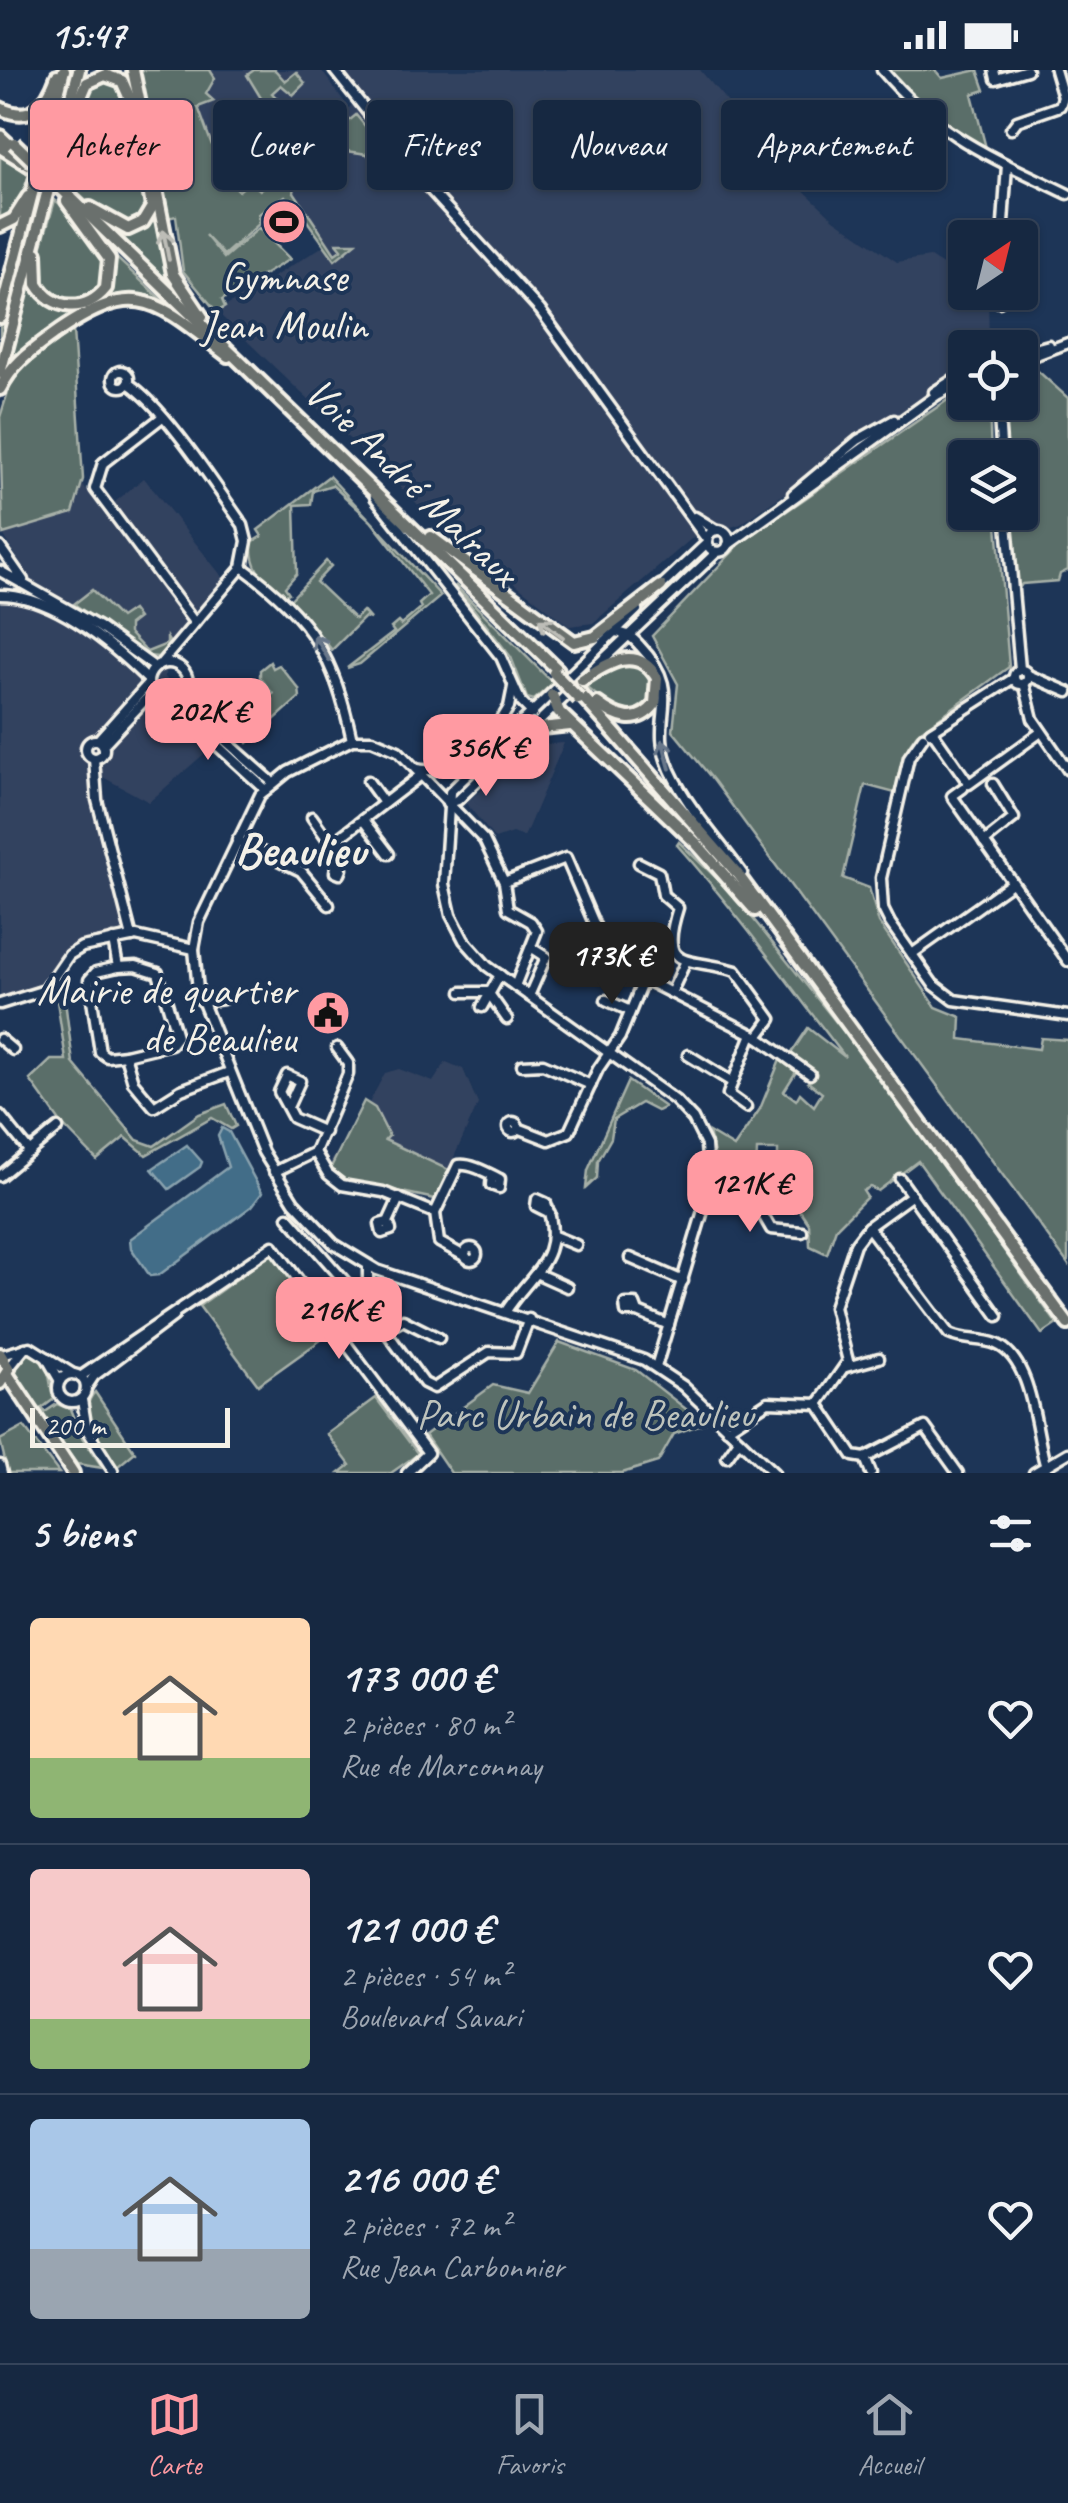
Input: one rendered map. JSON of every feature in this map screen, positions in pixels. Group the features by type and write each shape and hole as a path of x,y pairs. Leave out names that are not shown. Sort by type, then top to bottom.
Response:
{"main road":[{"path":"0,108 20,115 35,111 49,96 62,70"},
{"path":"55,100 62,70"},
{"path":"71,100 79,70"},
{"path":"133,70 173,274 234,357"},
{"path":"79,100 86,82 105,75 128,86 131,100"},
{"name":"Voie André Malraux","path":"0,133 30,170"},
{"name":"Voie André Malraux","path":"8,145 65,194 581,691 756,902 1068,1324"},
{"path":"0,226 14,218 30,188"},
{"path":"0,316 33,190"},
{"path":"0,373 48,190"},
{"name":"Voie André Malraux","path":"58,190 65,194"},
{"path":"65,194 118,227 135,227 148,216 150,190"},
{"path":"37,234 35,273 43,294 64,306 98,298 110,280 110,259 65,194"},
{"path":"0,389 17,361 94,308 121,300 154,304 170,312 234,357"},
{"name":"Voie André Malraux","path":"234,357 424,535 556,671"},
{"path":"424,535 446,545 556,633 574,642 594,637 661,586"},
{"path":"627,658 646,664 659,685 652,708 630,719 614,715 581,691 605,664 627,658"},
{"path":"553,701 696,843 794,952"},
{"path":"501,758 549,724 576,728"},
{"path":"1043,1289 1068,1336"},
{"path":"1,1355 4,1378 70,1473"}],"street":[{"path":"334,70 428,188 540,310 717,552"},
{"path":"882,70 939,128 1068,194"},
{"path":"996,73 1026,70"},
{"path":"1011,129 1017,121 1060,106 1063,97 1055,70"},
{"path":"1003,220 1007,165"},
{"path":"1038,351 1068,341"},
{"path":"94,758 102,754 101,742 158,664 242,567 247,541 243,525 161,418 128,383"},
{"path":"779,508 850,452 948,384"},
{"path":"656,1367 707,1201 708,1155 693,1119 669,1095 500,975 469,947 448,905 443,875 450,792 532,714 581,691 628,634 717,552 800,494 850,452 948,389"},
{"path":"161,418 103,463 95,489 194,622"},
{"path":"666,484 696,518 719,531 728,544"},
{"path":"666,484 697,532 697,552"},
{"path":"373,493 501,657 514,688 532,714 544,717"},
{"path":"447,804 458,800 544,717 553,701 614,632 719,531 753,524"},
{"path":"1008,530 1024,676 1041,732 1068,770"},
{"path":"0,547 30,586"},
{"path":"1,573 8,562"},
{"path":"242,567 323,646 338,680 352,740"},
{"path":"1,573 30,586 158,664 178,666"},
{"path":"1,573 96,637 168,703 177,702 188,690"},
{"path":"0,595 38,602 96,637"},
{"path":"614,632 628,634 664,676 662,734 671,770 794,952"},
{"path":"173,650 187,677 188,690 227,742 269,787"},
{"path":"1068,692 1024,676 1014,678 928,734 909,757 880,892 890,923 934,984 954,1000 1068,1016"},
{"path":"514,688 519,726"},
{"path":"336,866 328,852 332,844 418,772 456,765 494,734 510,707 514,688"},
{"path":"132,936 97,800 94,758 85,747 101,742 145,700 156,695"},
{"path":"177,702 196,726 269,787"},
{"path":"494,734 519,726"},
{"path":"1041,732 990,779 966,786 952,796 1068,961"},
{"path":"928,734 966,786"},
{"path":"515,986 532,948 536,928 508,909 504,882 486,843 386,744 352,740 317,756 269,787 252,812 199,922 194,949 208,1019 274,1172 318,1230 368,1266 656,1367 774,1473"},
{"path":"984,842 1014,818 990,779"},
{"path":"368,781 384,803"},
{"path":"312,817 332,844"},
{"path":"363,820 389,854"},
{"path":"238,840 301,871 328,905"},
{"path":"504,882 557,858 566,858 609,956 620,968 672,990 755,1036 810,1074"},
{"path":"639,864 659,873 662,894 678,908 670,940 684,963"},
{"path":"912,954 1012,883"},
{"path":"0,1004 45,990 78,948 132,936 194,949"},
{"path":"113,940 118,967"},
{"path":"529,996 546,958 532,948"},
{"path":"672,990 684,963"},
{"path":"684,963 729,968 741,975 772,1016 755,1036 732,1082 728,1096 746,1107"},
{"path":"136,966 158,973 177,1036 172,1044 125,1056 107,1057 99,1049 89,982 96,972 118,967 136,966"},
{"path":"482,1007 500,975"},
{"path":"518,1128 549,1140 566,1136 644,978"},
{"path":"462,992 488,992"},
{"path":"488,992 507,1019"},
{"path":"202,1002 223,998"},
{"path":"606,1000 630,1011"},
{"path":"208,1019 219,1017"},
{"path":"0,1039 12,1050"},
{"path":"274,1172 315,1152 326,1132 349,1070 337,1048"},
{"path":"688,1055 732,1082"},
{"path":"125,1056 133,1082 154,1107 181,1090 232,1073"},
{"path":"522,1065 542,1064 591,1085"},
{"path":"289,1106 294,1120 326,1132"},
{"path":"0,1115 30,1152"},
{"path":"0,1176 58,1128"},
{"path":"315,1152 340,1184 399,1198 435,1213"},
{"path":"466,1258 439,1242 435,1213 458,1165 492,1175"},
{"path":"900,1180 998,1316"},
{"path":"818,1404 846,1367 849,1355 834,1307 854,1244 868,1227 912,1195"},
{"path":"388,1222 399,1198"},
{"path":"707,1201 756,1203 773,1230 802,1232"},
{"path":"506,1312 538,1274 554,1236 550,1213"},
{"path":"288,1216 347,1285 368,1297"},
{"path":"868,1227 946,1332 998,1345 1008,1355 1030,1394 1041,1470 1068,1453"},
{"path":"554,1236 576,1245"},
{"path":"60,1381 76,1375 188,1302 267,1246 278,1249 428,1453 407,1473"},
{"path":"630,1258 683,1281"},
{"path":"368,1266 368,1297 385,1330 424,1383 434,1388 492,1351 516,1353 529,1320"},
{"path":"368,1297 386,1273"},
{"path":"538,1274 567,1287"},
{"path":"43,1353 60,1381 59,1394 70,1402 90,1440 113,1471 87,1430 80,1408 85,1392 94,1376 188,1302"},
{"path":"638,1312 669,1326"},
{"path":"385,1330 403,1320 439,1338"},
{"path":"1,1355 27,1346 43,1353 76,1375 85,1392"},
{"path":"4,1378 27,1346"},
{"path":"846,1367 879,1358"},
{"path":"70,1402 85,1392"},
{"path":"727,1429 768,1402 818,1404"},
{"path":"818,1404 847,1451 865,1458 871,1473"},
{"path":"865,1458 924,1426 958,1473"},
{"path":"726,1457 740,1440"},
{"path":"0,1465 2,1473"}],"shaded area":[{"path":"152,70 321,70 343,100 213,100 213,155 193,127 193,100 174,100"},
{"path":"336,70 700,70 726,100 721,100 721,190 803,190 834,219 897,262 930,257 948,268 948,310 988,310 989,330 948,330 948,379 741,524 691,539 593,623 569,626 430,516 217,312 325,245 284,190 347,190 347,110 361,96"},
{"path":"144,478 224,579 187,621 166,654 165,677 220,740 149,802 101,776 136,941 81,952 47,995 0,1008 0,599 13,599 24,569 3,534 73,513 81,483 103,512"},
{"path":"564,743 524,837 512,833 495,839 466,803 535,745"},
{"path":"446,1062 463,1069 478,1104 435,1199 345,1180 335,1174 329,1166 335,1154 340,1155 364,1101 369,1103 385,1073 399,1069 433,1082"},
{"path":"222,1128 229,1132 262,1193 252,1206 159,1275 150,1276 131,1248 130,1239 228,1167 218,1136"},
{"path":"187,1145 202,1162 200,1167 169,1189 152,1169"}],"green space":[{"path":"68,70 76,70 68,100 60,100"},
{"path":"135,70 210,70 215,78 206,94 213,101 198,107 213,148 213,190 294,190 335,254 342,249 337,243 356,243 335,260 285,196 259,214 259,224 224,255 205,235 224,258 259,228 290,259 222,300 225,307 217,312 183,271 176,216 164,219 158,190 193,190 193,100 141,100"},
{"path":"254,70 275,70 285,81 296,72 305,83 293,95 281,85 272,93 278,100 262,100 247,75"},
{"path":"887,70 935,70 942,78 978,70 985,90 972,94 986,148 946,126 946,100 918,100"},
{"path":"113,79 128,92 129,100 82,100 93,81"},
{"path":"356,115 367,128 367,154 347,151 347,122"},
{"path":"0,151 29,175 17,208 0,222"},
{"path":"36,190 44,190 0,358 0,328"},
{"path":"75,190 145,190 148,208 138,219 127,223 104,215"},
{"path":"55,200 84,227 103,263 100,288 75,304 57,297 40,276 41,248"},
{"path":"154,206 172,285 119,235 129,231"},
{"path":"108,250 164,302 126,297 103,301"},
{"path":"31,277 35,289 82,312 9,363"},
{"path":"73,330 83,479 73,513 3,534 0,417 14,373"},
{"path":"1038,371 1068,398 1068,570 1060,574 1058,581 1022,584 1018,590 1012,530 1038,530 1038,440 1004,440 1003,420 1038,420"},
{"path":"948,400 948,420 990,420 990,440 948,440 948,530 997,530 1009,667 917,734 909,745 895,793 865,785 843,878 869,888 879,923 936,1007 961,1017 960,1039 1039,1049 1041,1038 1068,1040 1068,1264 714,781 673,731 678,684 652,636 742,542"},
{"path":"329,476 371,521 332,485 313,491 311,504 295,505 297,573 285,587 289,593 282,597 256,567 252,542 262,536 258,530"},
{"path":"371,521 441,596 360,664 347,668 394,632 391,628 398,622 401,625 421,608 419,604 429,595"},
{"path":"326,561 331,566 316,582 355,619 363,611 370,619 365,617 332,650 290,600"},
{"path":"455,585 553,683 534,700 527,698 511,657"},
{"path":"92,590 120,618 132,610 138,618 129,625 129,633 147,652 167,644 167,638 170,643 158,657 148,656 74,604"},
{"path":"270,662 273,668 279,665 299,689 300,697 248,743 237,730 250,719 249,710 273,694 260,677 260,670"},
{"path":"627,663 639,665 652,681 651,699 629,714 611,707 584,685"},
{"path":"679,842 734,895 869,1063 1057,1324 1042,1334 918,1161 878,1191 870,1187 863,1191 867,1197 836,1228 827,1254 810,1246 809,1224 797,1206 799,1193 770,1188 770,1166 778,1168 778,1150 757,1150 756,1171 735,1166 719,1175 709,1132 734,1147 760,1109 780,1060 796,1072 784,1091 796,1100 800,1093 814,1106 822,1093 808,1082 815,1072 790,1055 808,1028 845,1057 677,845"},
{"path":"62,977 73,1063 137,1140 154,1146 199,1114 226,1104 236,1126 231,1129 212,1118 146,1155 125,1137 97,1160 61,1123 30,1080 51,1060 66,1060 55,988"},
{"path":"628,1081 665,1107 657,1111 641,1103 614,1119 611,1138 598,1161 597,1178 586,1188 588,1170"},
{"path":"364,1101 375,1108 389,1136 385,1140 449,1170 435,1199 345,1180 330,1169"},
{"path":"273,1253 332,1332 258,1385 199,1306"},
{"name":"Parc Urbain de Beaulieu","path":"559,1342 636,1370 704,1423 674,1434 658,1462 622,1473 451,1473 425,1435 493,1385 528,1393"},
{"path":"28,1354 42,1361 48,1372 54,1399 42,1408 45,1412 57,1404 70,1409 81,1436 103,1468 77,1464 15,1381 16,1364"},
{"path":"95,1392 135,1452 117,1467 89,1421 89,1401"},
{"path":"376,1398 418,1454 391,1473 340,1473 350,1465 327,1434"},
{"path":"24,1427 59,1473 8,1473 0,1440"}],"place":[{"name":"Gymnase Jean Moulin","path":"284,222"},
{"name":"Mairie de quartier de Beaulieu","path":"328,1013"}],"district":[{"name":"Beaulieu","path":"300,849"}]}
